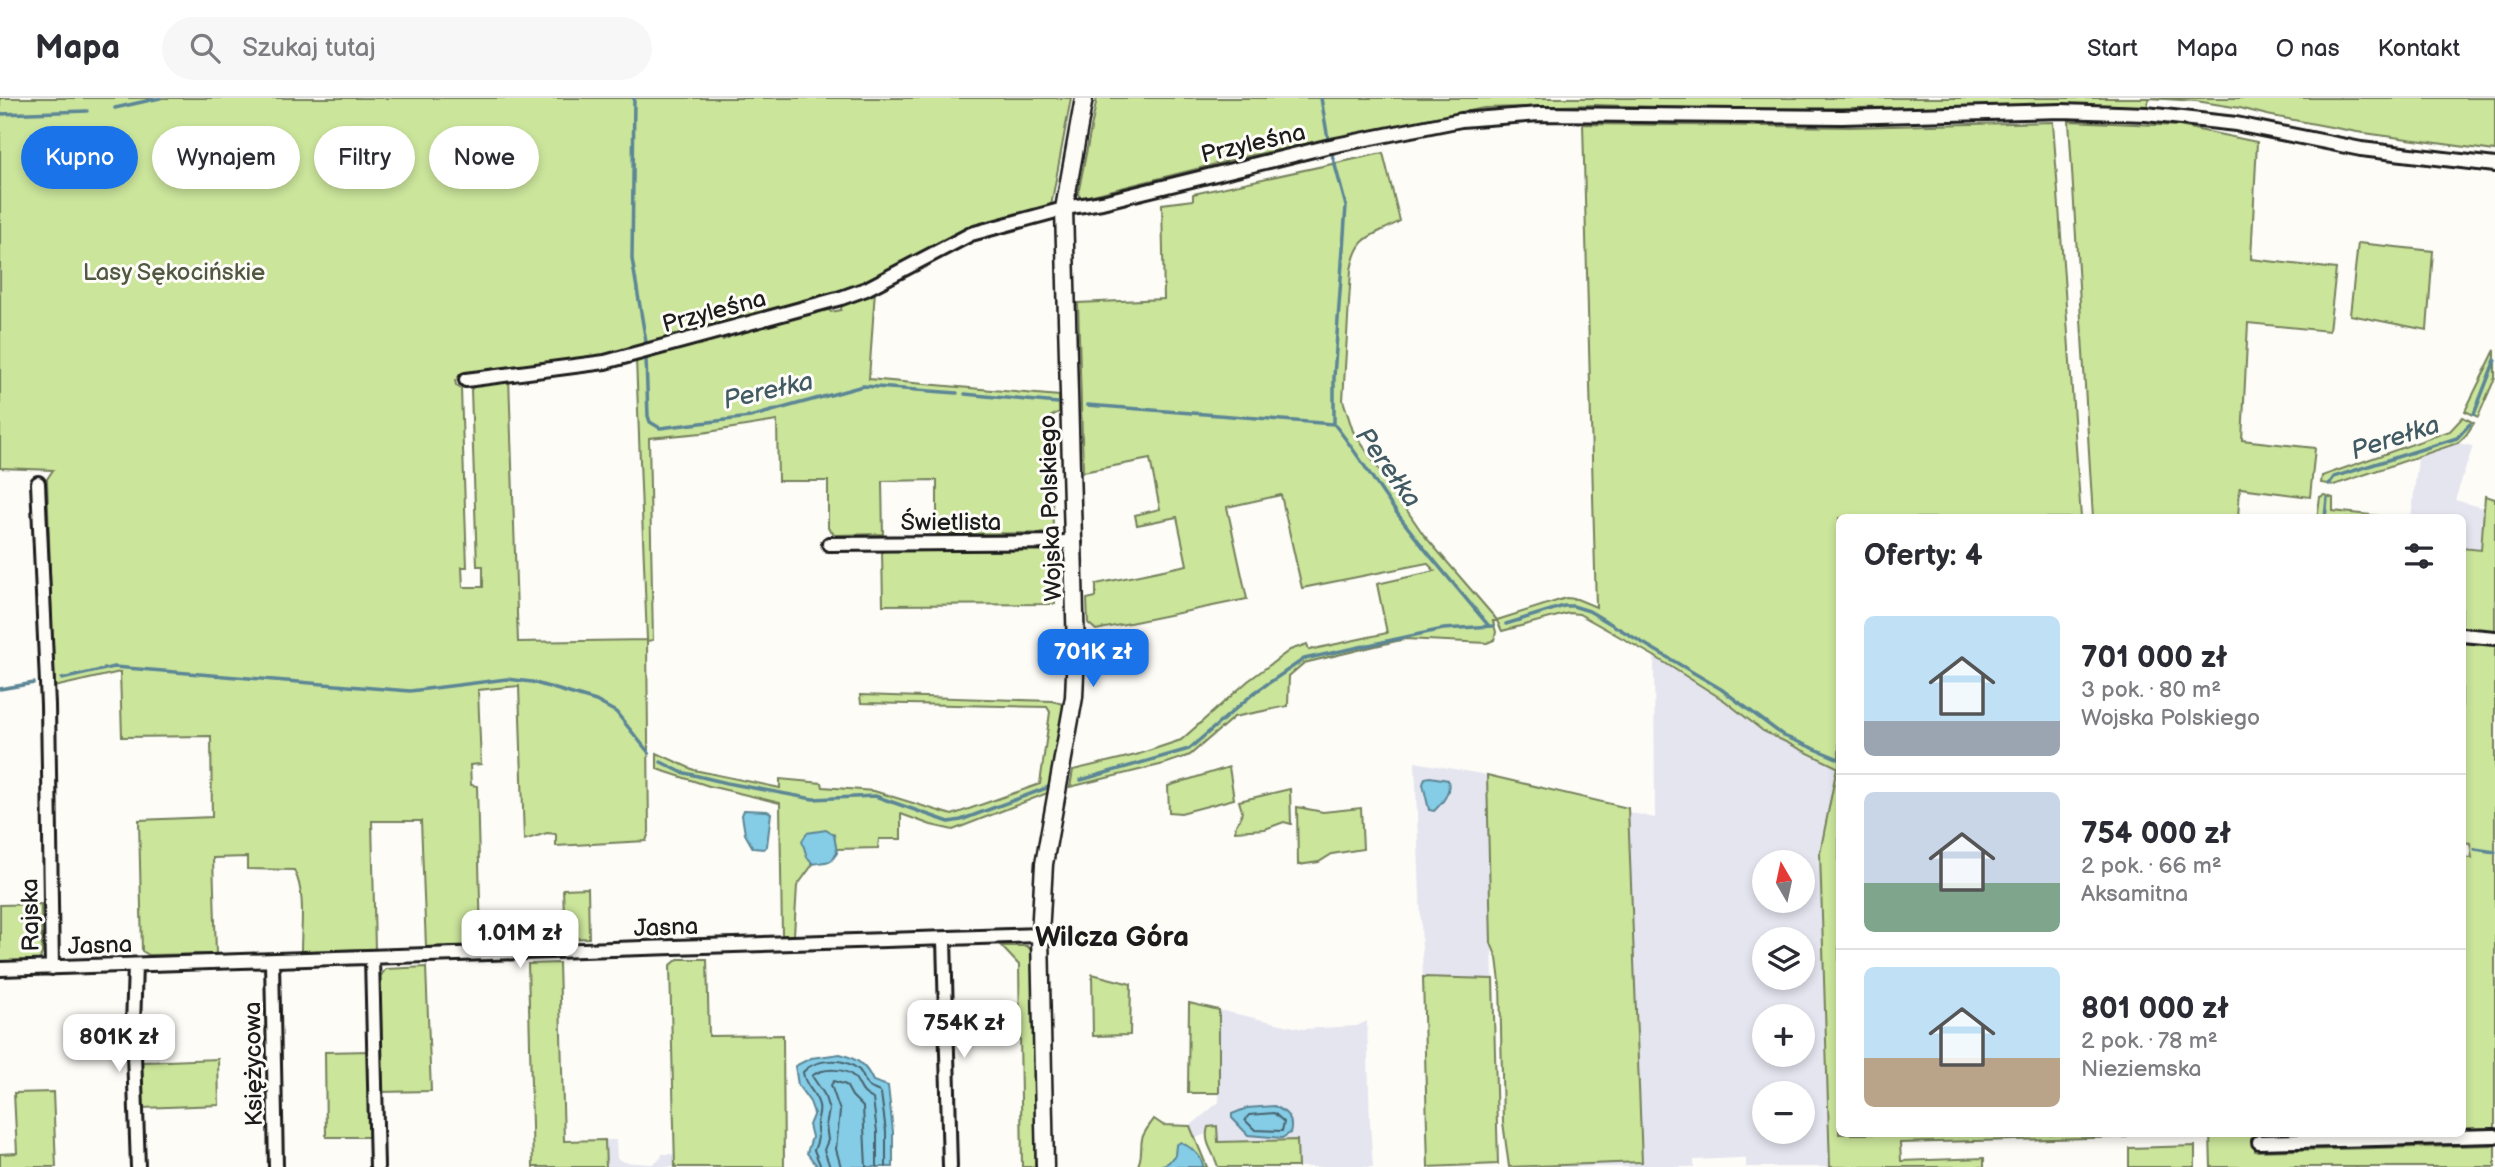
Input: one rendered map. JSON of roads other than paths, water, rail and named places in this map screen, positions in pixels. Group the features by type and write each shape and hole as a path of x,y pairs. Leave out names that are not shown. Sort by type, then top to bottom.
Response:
{"street":[{"name":"Wojska Polskiego","path":"1045,1167 1040,935 1044,864 1074,698 1074,542 1064,209 1083,98"},
{"name":"Przyleśna","path":"466,380 605,362 841,299 866,289 962,238 1064,209 1269,160 1484,117 1539,114 1842,117 2062,111 2146,114 2236,124 2361,149 2495,165"},
{"name":"Rajska","path":"38,484 48,705 52,968"},
{"name":"Świetlista","path":"829,544 1074,542"},
{"path":"2466,635 2495,638"},
{"name":"Jasna","path":"0,969 1040,935"},
{"path":"944,939 950,1167"},
{"path":"372,958 377,1167"},
{"name":"Księżycowa","path":"272,961 276,1167"},
{"path":"135,965 133,1026 138,1167"},
{"path":"2466,1137 2495,1136"},
{"path":"2259,1142 2456,1137"}],"water":[{"path":"1425,778 1448,780 1449,785 1446,797 1434,811 1429,810 1423,784"},
{"path":"744,810 771,813 767,846 764,849 753,848 745,834 742,815"},
{"path":"826,830 834,835 837,853 831,861 813,864 807,857 802,841 807,833"},
{"path":"840,1054 861,1063 873,1081 888,1086 893,1132 893,1167 818,1167 807,1153 812,1137 809,1125 814,1113 798,1085 795,1066 811,1058"},
{"path":"1274,1106 1286,1113 1290,1120 1290,1133 1282,1138 1248,1135 1232,1118 1232,1114 1247,1108"},
{"path":"1181,1142 1192,1149 1203,1167 1157,1167 1168,1163 1175,1155 1176,1145"}],"waterway":[{"name":"Perełka","path":"115,108 160,98"},
{"name":"Perełka","path":"634,98 632,259 646,342"},
{"path":"1321,98 1328,139"},
{"name":"Perełka","path":"0,114 87,111"},
{"path":"1332,154 1346,206 1334,377 1334,423"},
{"name":"Perełka","path":"646,359 648,416 650,422 660,428 750,417 863,386 957,393"},
{"name":"Perełka","path":"2474,414 2495,360"},
{"name":"Perełka","path":"965,394 1058,403"},
{"name":"Perełka","path":"1087,405 1334,424 1409,529 1489,626"},
{"name":"Perełka","path":"2329,484 2334,477 2457,438 2470,424"},
{"name":"Perełka","path":"2325,514 2327,498"},
{"name":"Perełka","path":"1506,624 1564,606 1589,611 1721,689 1784,736 1836,758"},
{"path":"1081,780 1189,749 1254,693 1304,659 1443,629 1493,626"},
{"path":"62,679 114,667 410,691 507,679 532,682 596,701 616,712 649,753"},
{"path":"0,689 34,683"},
{"path":"661,762 681,772 813,799 875,796 949,822 1049,787"},
{"path":"2475,849 2495,852"}],"district":[{"name":"Wilcza Góra","path":"1112,936"}],"park label":[{"name":"Lasy Sękocińskie","path":"174,272"}]}
